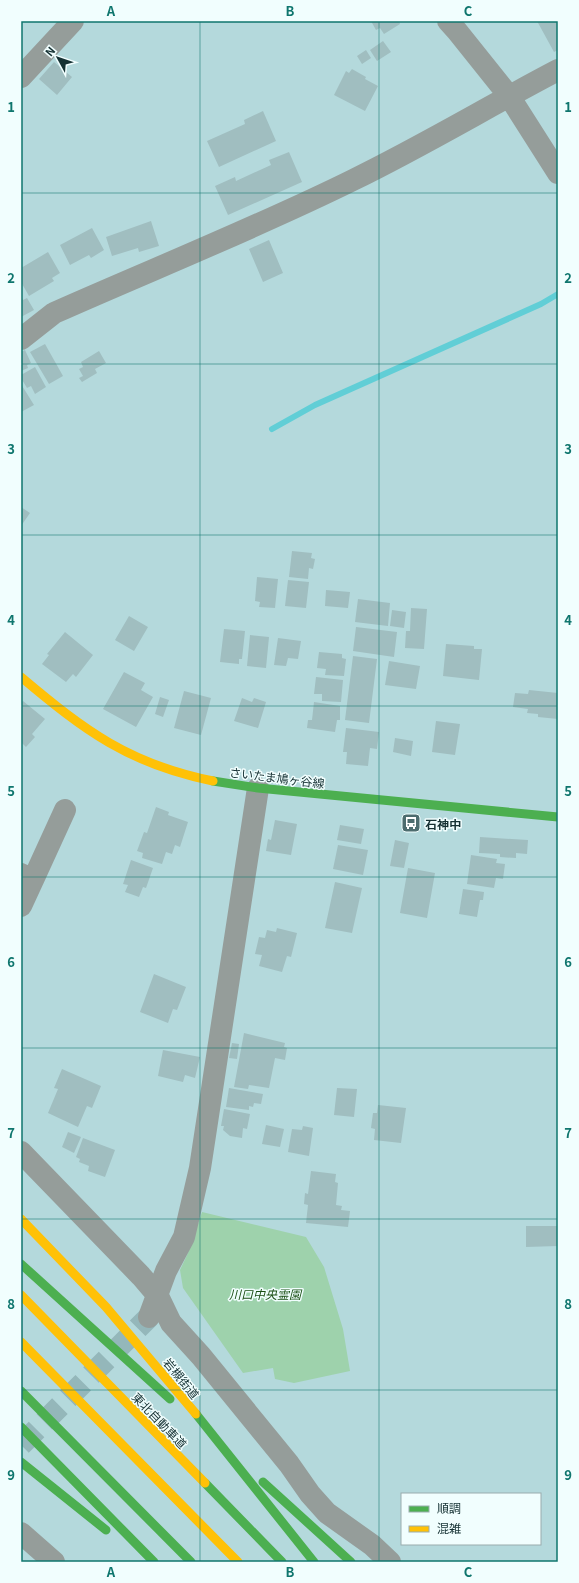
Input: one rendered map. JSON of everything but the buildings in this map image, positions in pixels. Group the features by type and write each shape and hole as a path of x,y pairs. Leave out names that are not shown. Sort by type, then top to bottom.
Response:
{"main road":[{"name":"さいたま鳩ヶ谷線","path":"21,677 70,718 101,739 140,760 177,773 258,788 558,817"},
{"name":"岩槻街道","path":"21,1219 106,1307 157,1366 314,1562"},
{"path":"21,1264 351,1562"},
{"name":"東北自動車道","path":"21,1294 282,1562"},
{"path":"21,1342 238,1562"},
{"path":"21,1391 191,1562"},
{"path":"21,1427 154,1562"},
{"path":"21,1462 147,1562"}],"street":[{"path":"21,77 73,21"},
{"path":"448,21 458,31 509,96 558,173"},
{"path":"21,339 54,313 352,180 441,135 558,70"},
{"path":"149,1316 158,1296 166,1271 184,1237 200,1168 258,788"},
{"path":"21,906 27,877 65,810"},
{"path":"21,1152 141,1276 158,1296 171,1322 201,1356 284,1458 310,1494 327,1513 372,1545 390,1562"},
{"path":"21,1533 54,1562"}],"green space":[{"name":"川口中央霊園","path":"202,1212 306,1237 324,1267 343,1329 350,1371 294,1383 275,1379 273,1368 243,1373 183,1288 180,1270 188,1253"}],"waterway":[{"path":"272,429 315,405 541,304 558,294"}],"tunnel":[{"path":"21,1445 149,1317"}],"traffic: fast":[{"path":"213,781 258,788 558,817"},
{"path":"21,1264 170,1399"},
{"path":"21,1391 191,1562"},
{"path":"196,1414 314,1562"},
{"path":"21,1427 154,1562"},
{"path":"21,1462 106,1530"},
{"path":"263,1482 351,1562"},
{"path":"205,1483 282,1562"}],"traffic: slow":[{"path":"21,677 66,714 110,743 132,755 183,774 213,781"},
{"path":"21,1219 106,1307 196,1414"},
{"path":"21,1295 205,1483"},
{"path":"21,1342 238,1562"}],"place":[{"name":"石神中","path":"411,823"}]}
